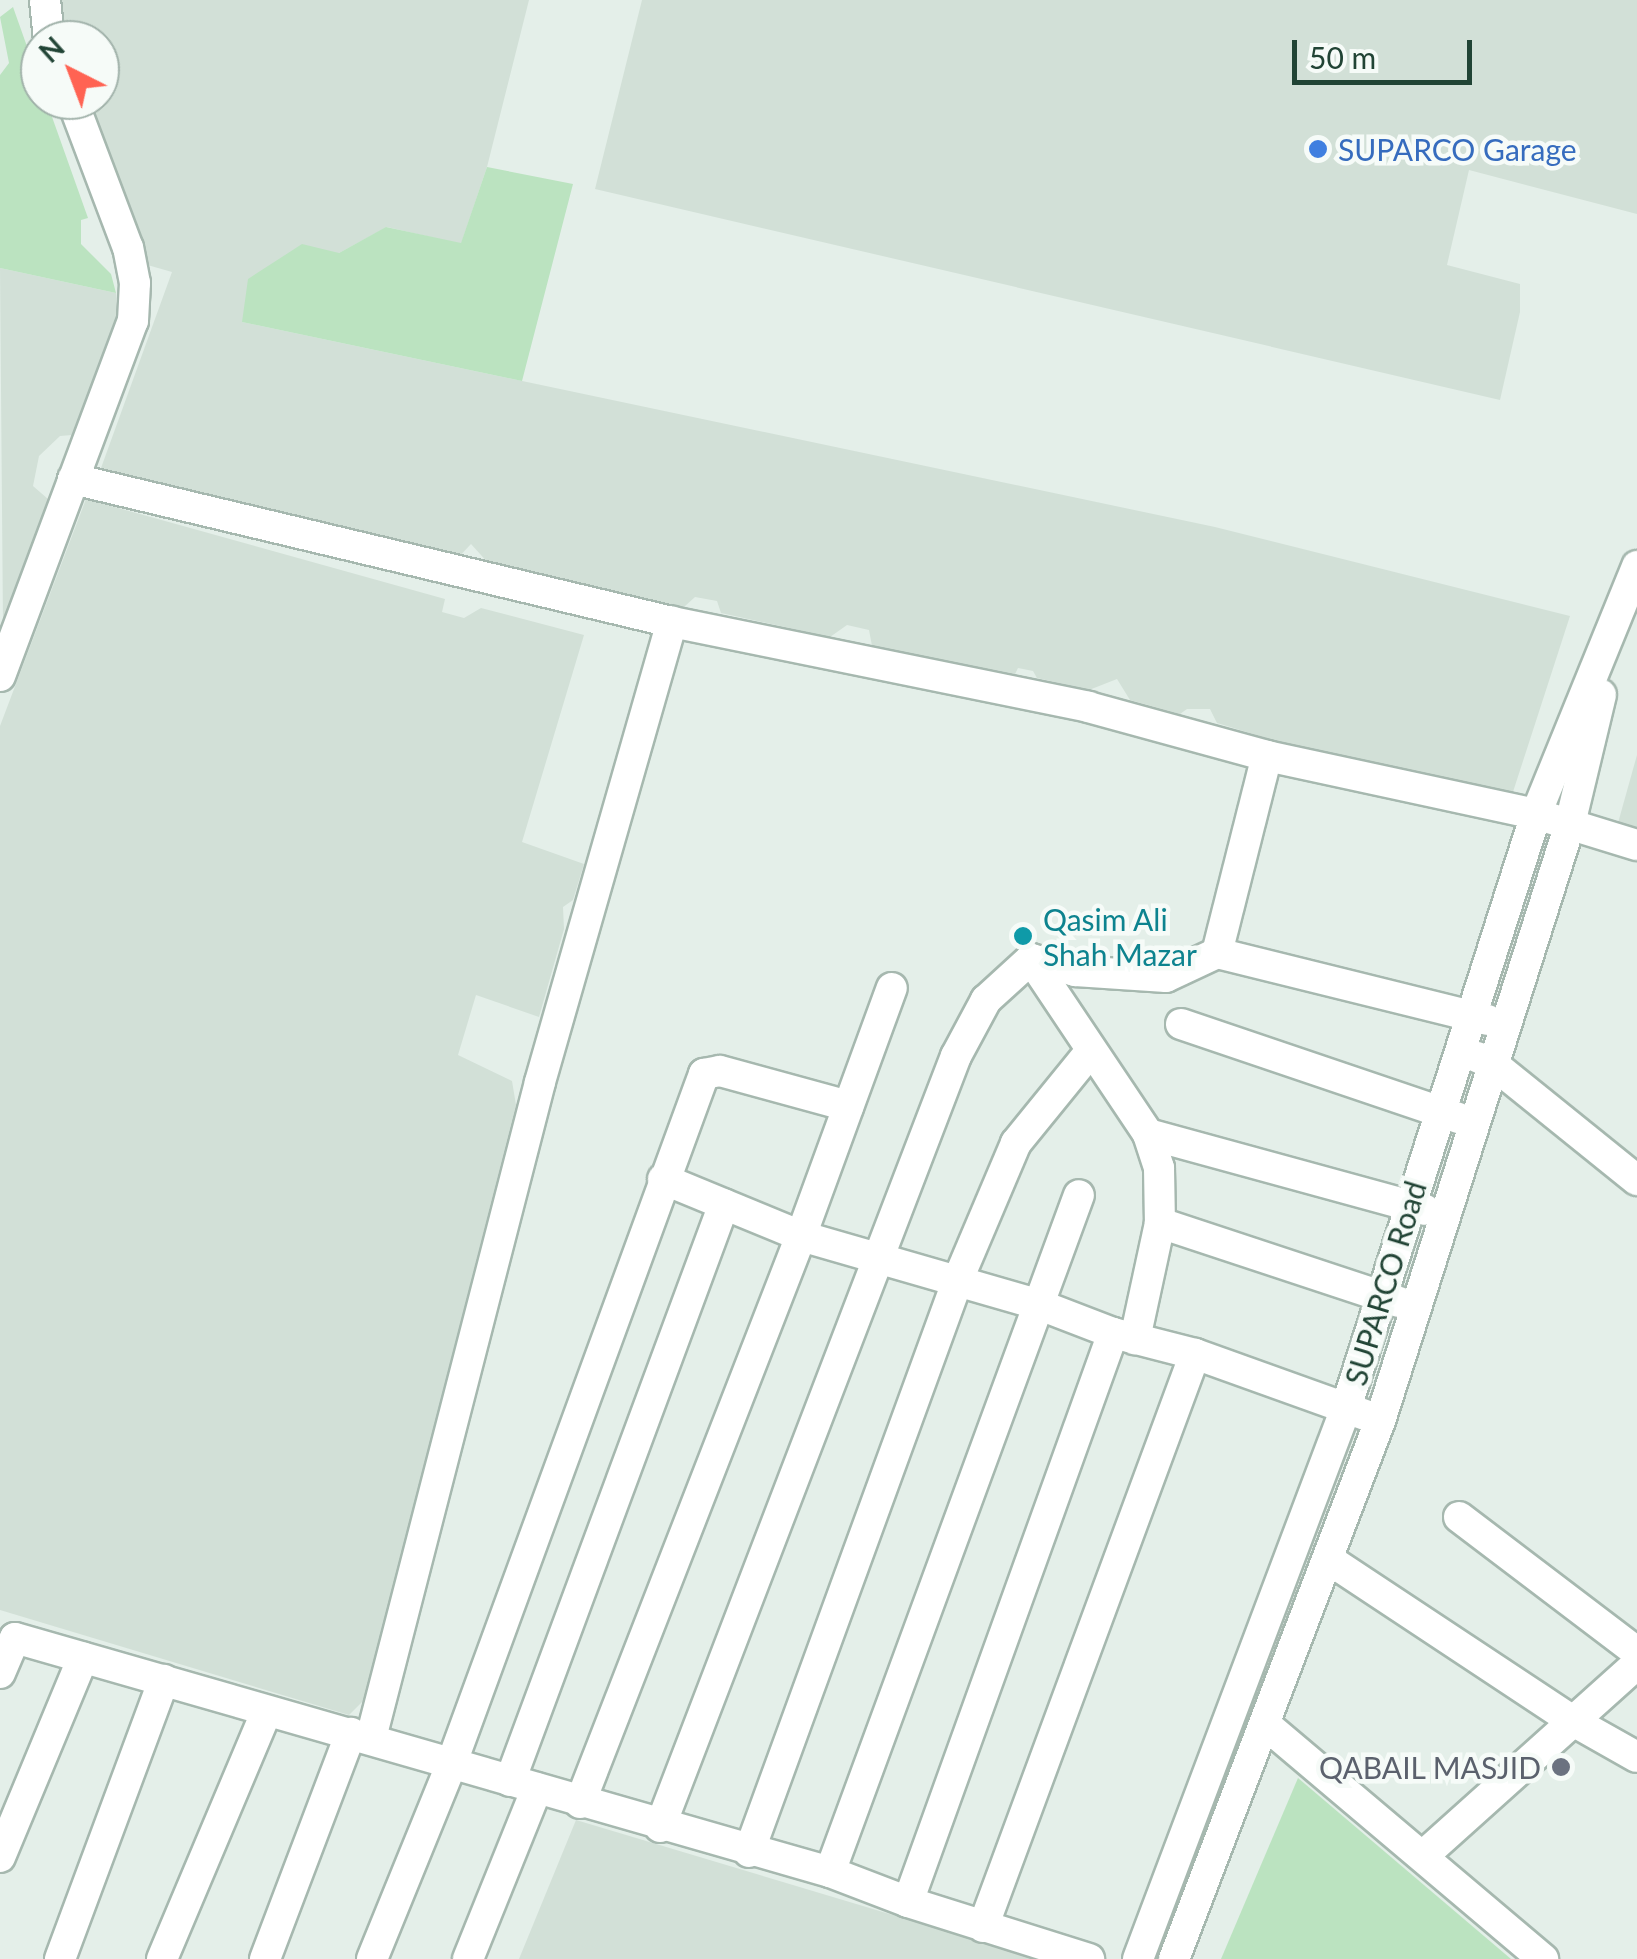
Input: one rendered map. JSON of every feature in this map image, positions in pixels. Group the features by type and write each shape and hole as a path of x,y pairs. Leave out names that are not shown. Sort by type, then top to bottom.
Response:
{"street":[{"path":"0,676 133,321 134,283 128,248 80,120"},
{"path":"73,479 672,622 1088,707 1268,756 1536,814 1637,845"},
{"name":"SUPARCO Road","path":"1138,1959 1346,1408 1536,814 1637,566"},
{"name":"SUPARCO Road","path":"1174,1959 1380,1421 1570,824 1623,604"},
{"path":"265,1959 361,1736 540,1082 672,622"},
{"path":"1217,953 1268,756"},
{"path":"1031,959 1074,971 1166,978 1217,953 1506,1024"},
{"path":"908,1902 1124,1336 1160,1223 1159,1168 1148,1134 1031,959"},
{"path":"660,1827 956,1056 986,1000 1031,959"},
{"path":"580,1802 802,1236 892,988"},
{"path":"1182,1024 1474,1123"},
{"path":"1458,1050 1493,1064 1637,1180"},
{"path":"748,1852 956,1282 1016,1143 1090,1052"},
{"path":"372,1959 450,1765 704,1074 712,1069 848,1106"},
{"path":"1148,1134 1445,1216"},
{"path":"663,1179 802,1236 1040,1305 1124,1336 1195,1354 1380,1421"},
{"path":"830,1872 1078,1195"},
{"path":"468,1959 523,1784 724,1204"},
{"path":"1160,1223 1416,1307"},
{"path":"983,1927 1195,1354"},
{"path":"1459,1517 1637,1652"},
{"path":"1328,1559 1573,1721 1637,1757"},
{"path":"0,1673 14,1638 361,1736 660,1827 830,1872 908,1902 1090,1959"},
{"path":"0,1857 83,1658"},
{"path":"1423,1856 1637,1664"},
{"path":"60,1959 164,1680"},
{"path":"162,1959 267,1711"},
{"path":"1266,1725 1544,1959"}],"shaded area":[{"path":"61,0 529,0 487,167 461,244 387,227 339,253 242,322 1215,527 1570,616 1512,795 1292,746 1217,723 1210,709 1187,709 1180,714 1130,700 1117,679 1089,690 1037,678 1033,671 1018,668 1015,674 872,646 869,630 847,625 830,637 721,613 717,601 695,597 684,607 490,565 471,544 456,560 101,468 172,272 144,264 90,120 120,120 120,20 54,20"},
{"path":"642,0 1637,0 1637,214 1469,170 1447,265 1520,284 1520,312 1500,400 595,189"},
{"path":"0,268 116,293 119,311 72,435 60,436 39,456 33,486 48,499 3,626"},
{"path":"86,499 445,599 442,612 464,618 481,608 584,635 522,842 584,864 573,900 563,907 564,929 539,1017 476,995 458,1055 512,1081 516,1105 364,1700 349,1715 0,1610 0,726"},
{"path":"1637,755 1637,828 1618,823"},
{"path":"576,1820 1040,1959 519,1959"}],"green space":[{"path":"13,7 20,27 20,120 53,120 88,218 81,220 81,244 111,274 116,293 0,268 0,75 9,63 0,17"},
{"path":"487,167 573,184 522,381 242,322 248,279 302,244 339,253 386,227 461,243"},
{"path":"1298,1778 1511,1959 1221,1959"}],"place":[{"name":"SUPARCO Garage","path":"1318,149"},
{"name":"Qasim Ali Shah Mazar","path":"1023,936"},
{"name":"QABAIL MASJID","path":"1561,1767"}]}
